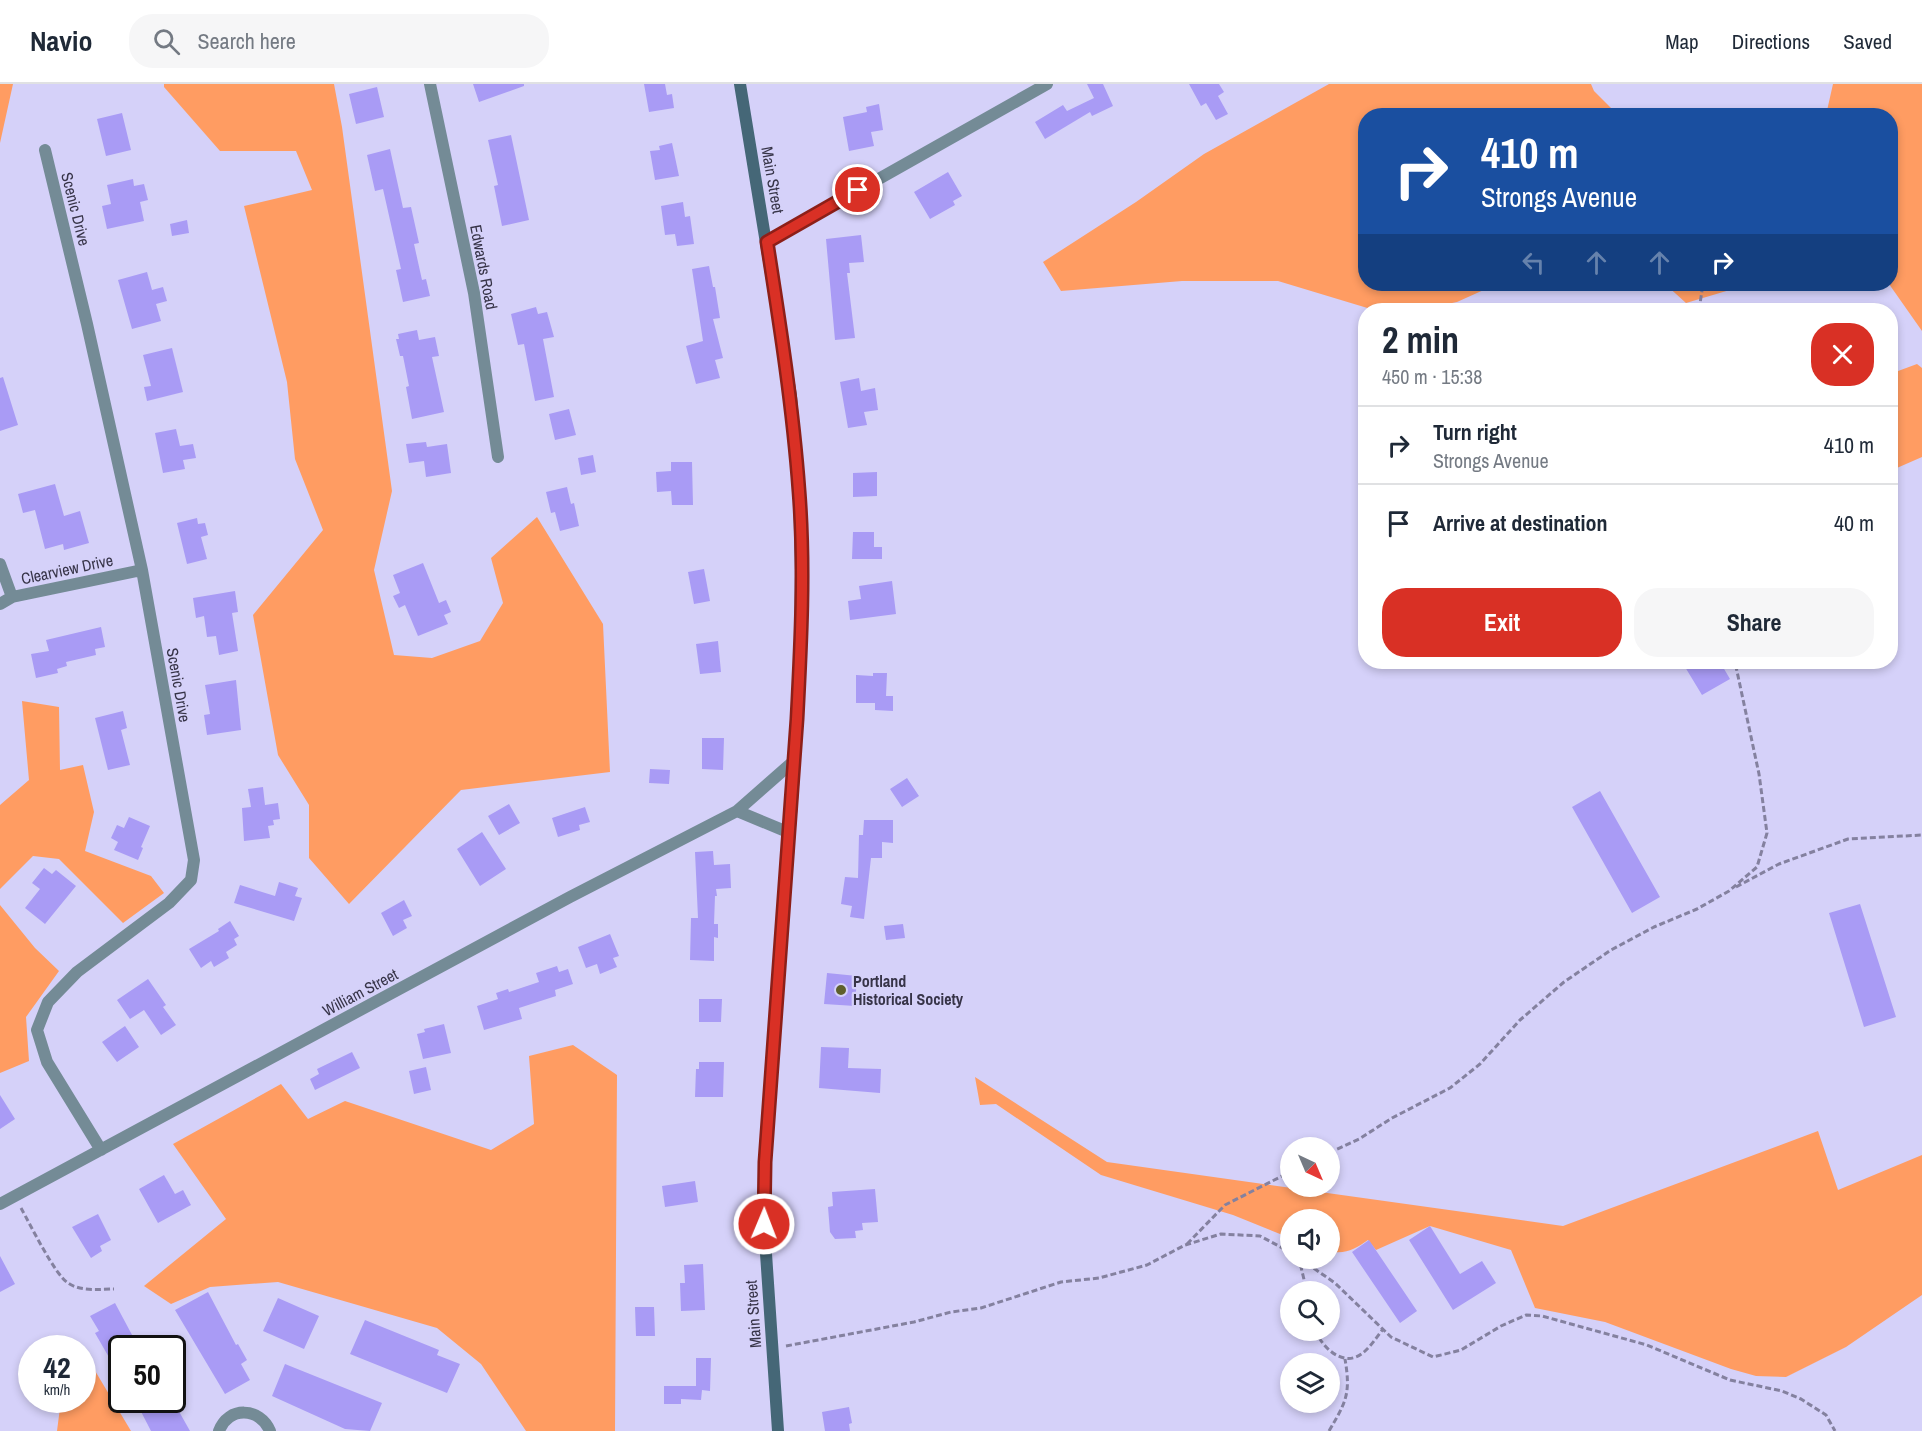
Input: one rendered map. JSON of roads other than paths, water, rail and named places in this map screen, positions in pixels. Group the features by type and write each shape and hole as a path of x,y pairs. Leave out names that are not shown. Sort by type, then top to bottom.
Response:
{"main road":[{"name":"Main Street","path":"740,84 791,396 799,493 800,658 795,760 765,1162 764,1224 778,1431"}],"street":[{"name":"Edwards Road","path":"430,84 474,293 498,457"},
{"path":"767,242 1047,84"},
{"name":"Scenic Drive","path":"45,150 142,570 194,860 191,879 169,903 77,972 48,1002 37,1030 47,1062 101,1150"},
{"path":"0,564 12,597"},
{"name":"Clearview Drive","path":"0,604 12,597 142,570"},
{"name":"William Street","path":"0,1204 570,897 737,811 795,760"},
{"path":"737,811 790,833"},
{"path":"219,1431 224,1421 237,1413 255,1414 268,1428 283,1431"}],"place":[{"name":"Portland Historical Society","path":"841,990"}]}
